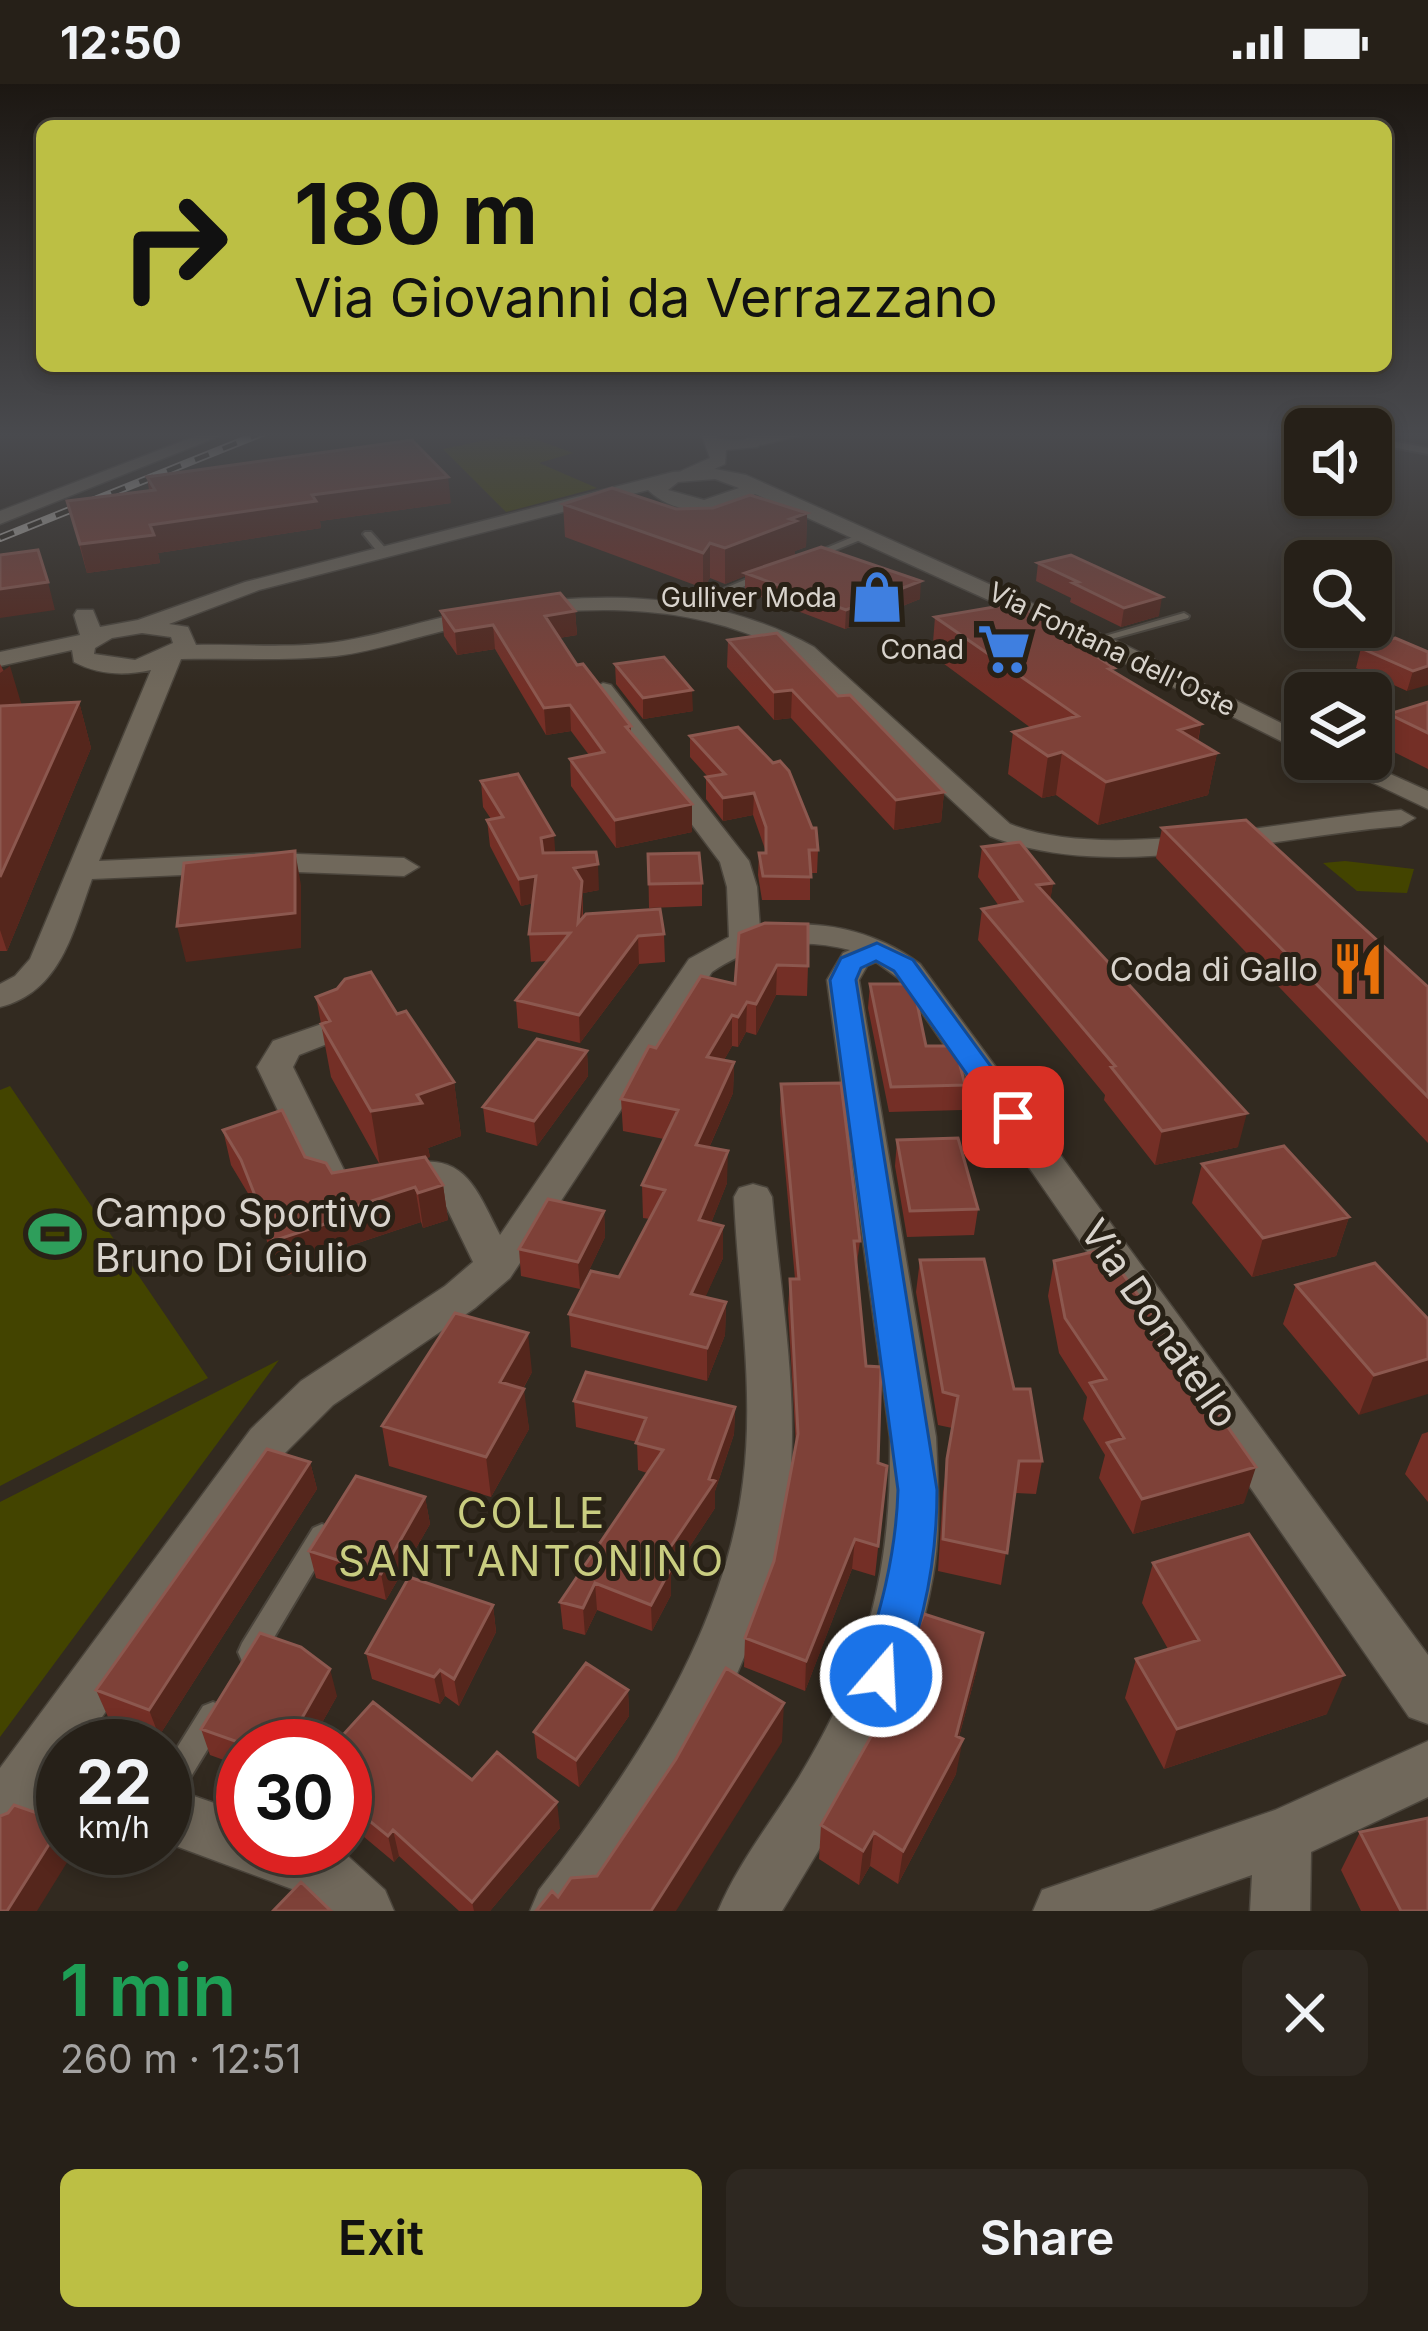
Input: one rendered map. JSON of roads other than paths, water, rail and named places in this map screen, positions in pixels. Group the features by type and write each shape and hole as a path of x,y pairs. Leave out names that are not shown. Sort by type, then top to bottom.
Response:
{"street":[{"name":"Via Fontana dell'Oste","path":"176,647 205,615 338,559 384,553 496,518"},
{"name":"Via Fontana dell'Oste","path":"767,518 866,539"},
{"name":"Via Fontana dell'Oste","path":"822,518 1059,622 1284,734"},
{"name":"Via Fontana dell'Oste","path":"142,626 243,589 296,577"},
{"path":"947,595 975,584"},
{"path":"0,670 113,666 176,647 338,649 544,606 695,609 739,620 806,652 1013,839 1077,847 1246,833 1415,809"},
{"path":"1024,631 1059,622"},
{"path":"0,659 93,629 142,626 176,647"},
{"path":"93,629 80,651 82,657 140,677 151,694"},
{"path":"0,997 27,983 42,968 151,694 176,647"},
{"path":"1097,671 1136,659"},
{"path":"83,1719 243,1472 290,1417 344,1373 460,1298 496,1267 531,1224 688,980 713,956 745,942 742,887 734,861 600,686"},
{"path":"1367,780 1415,809 1428,834"},
{"path":"1246,833 1277,860"},
{"path":"80,871 271,862 404,867"},
{"name":"Via Donatello","path":"745,942 817,935 877,950 909,971 1428,1700"},
{"path":"748,1911 832,1778 867,1710 894,1642 913,1559 917,1490 913,1437 843,980 850,964 877,950"},
{"path":"333,1030 293,1043 279,1054 275,1067 330,1181 358,1190 421,1174 446,1176 496,1267"},
{"path":"560,1911 628,1822 669,1749 716,1651 756,1534 766,1485 768,1437 752,1197"},
{"path":"1063,1911 1283,1836 1428,1768"},
{"path":"0,1815 36,1783"},
{"path":"1280,1911 1283,1836"},
{"path":"324,1875 364,1911"}],"lane":[{"path":"368,534 384,553"},
{"path":"803,560 866,539"},
{"path":"721,592 782,568"},
{"path":"1097,640 1184,616"},
{"path":"192,1749 332,1517"}],"railway":[{"path":"0,538 49,518"}],"place":[{"name":"Gulliver Moda","path":"877,597"},
{"name":"Conad","path":"1004,649"},
{"name":"Coda di Gallo","path":"1358,969"},
{"name":"Campo Sportivo Bruno Di Giulio","path":"55,1234"}],"district":[{"name":"COLLE SANT'ANTONINO","path":"532,1536"}]}
